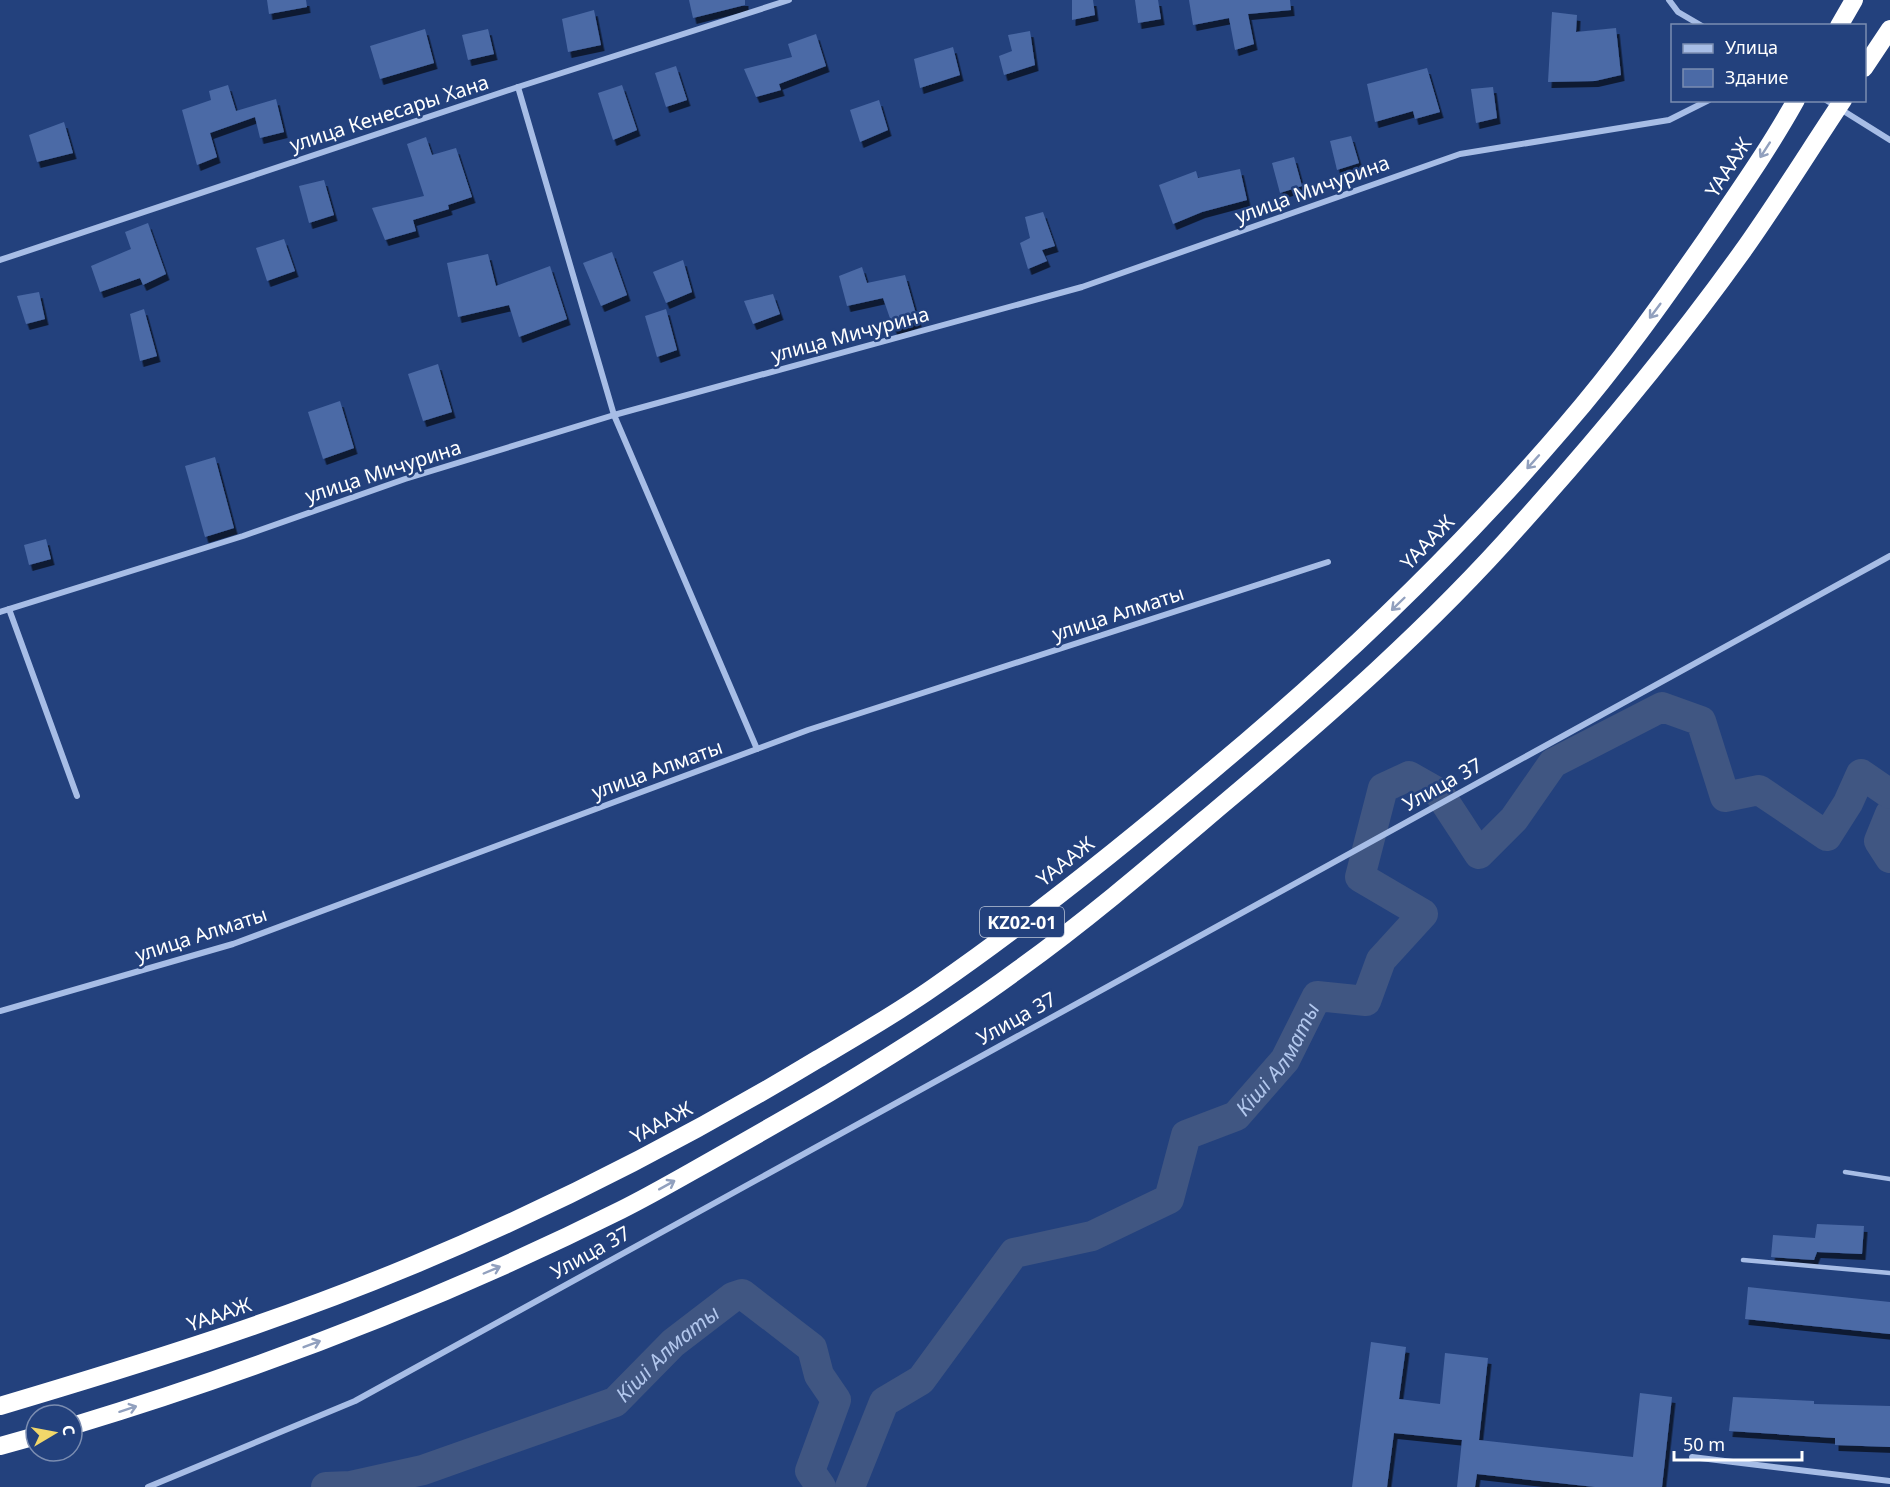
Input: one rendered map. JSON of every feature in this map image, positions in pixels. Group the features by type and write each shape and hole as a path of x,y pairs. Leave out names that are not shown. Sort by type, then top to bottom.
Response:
{"highway":[{"path":"1840,24 1854,0"},
{"path":"1866,65 1890,29"},
{"name":"ҮАААЖ","path":"0,1407 263,1323 412,1266 495,1229 632,1163 709,1122 895,1013 954,973 1122,845 1283,711 1357,644 1440,563 1567,424 1622,354 1679,278 1733,200 1795,102"},
{"name":"KZ02-01","path":"84,1422 196,1386 393,1313 627,1208 778,1124 955,1014 1019,969 1112,897 1374,674 1422,628 1516,530 1609,423 1682,332 1744,250 1842,102"},
{"path":"0,1446 24,1439"}],"street":[{"name":"улица Кенесары Хана","path":"0,260 518,87 789,0"},
{"path":"1669,0 1678,12 1699,24"},
{"path":"518,87 614,415 757,749"},
{"name":"улица Мичурина","path":"0,612 243,536 405,479 614,415 1083,287 1460,154 1670,120 1705,102"},
{"path":"1829,102 1890,140"},
{"name":"Улица 37","path":"148,1487 355,1401 1890,556"},
{"name":"улица Алматы","path":"0,1011 233,944 808,730 1328,562"},
{"path":"9,609 77,796"},
{"path":"1692,1456 1890,1481"}],"lane":[{"path":"1845,1173 1890,1179"},
{"path":"1743,1260 1890,1273"}],"building":[{"path":"267,0 306,0 307,7 269,14"},
{"path":"689,0 745,0 745,5 693,18"},
{"path":"1072,0 1093,0 1095,15 1072,20"},
{"path":"1135,0 1158,0 1161,19 1138,23"},
{"path":"1189,0 1290,0 1291,10 1248,14 1254,44 1235,50 1229,18 1193,25"},
{"path":"594,10 601,45 568,52 562,19"},
{"path":"1552,12 1577,15 1576,32 1616,28 1621,75 1595,81 1548,82"},
{"path":"425,29 434,63 380,79 370,46"},
{"path":"488,29 494,54 468,60 462,35"},
{"path":"1030,31 1035,65 1004,75 999,56 1012,51 1008,35"},
{"path":"816,34 826,66 779,84 781,90 756,97 744,69 792,57 788,44"},
{"path":"953,47 960,75 920,88 914,59"},
{"path":"676,66 687,100 666,107 655,73"},
{"path":"1427,68 1440,112 1415,119 1413,111 1375,122 1367,84"},
{"path":"228,85 236,111 276,99 284,132 260,138 255,117 210,133 217,157 197,165 182,110 211,100 209,91"},
{"path":"622,85 637,130 613,140 598,93"},
{"path":"1493,87 1497,118 1476,123 1471,89"},
{"path":"879,100 888,130 860,142 850,110"},
{"path":"64,122 73,153 37,162 29,135"},
{"path":"1351,136 1359,163 1337,170 1330,141"},
{"path":"426,137 432,155 456,148 472,197 448,205 449,209 413,220 416,231 385,240 372,208 424,196 407,144"},
{"path":"1294,157 1302,186 1280,193 1272,163"},
{"path":"1240,169 1247,200 1202,212 1173,224 1159,185 1196,171 1198,178"},
{"path":"324,180 334,215 309,223 299,186"},
{"path":"1043,212 1055,246 1042,250 1047,261 1028,269 1020,243 1030,238 1025,217"},
{"path":"148,223 166,274 143,285 140,278 100,292 91,266 131,249 125,232"},
{"path":"284,239 295,271 267,281 256,248"},
{"path":"612,252 627,295 601,306 583,263"},
{"path":"488,254 496,286 550,266 567,319 519,337 509,305 458,317 447,263"},
{"path":"683,260 692,292 666,303 653,272"},
{"path":"862,267 867,283 905,275 918,321 894,330 883,298 847,306 839,276"},
{"path":"39,292 45,319 26,324 17,296"},
{"path":"773,294 780,314 753,324 744,301"},
{"path":"144,309 157,356 140,361 130,314"},
{"path":"666,309 677,350 657,357 645,316"},
{"path":"438,364 452,412 423,421 408,374"},
{"path":"340,401 354,448 323,459 308,412"},
{"path":"215,457 234,528 205,537 185,466"},
{"path":"46,539 51,559 29,565 24,545"},
{"path":"1817,1224 1864,1226 1862,1254 1817,1252 1814,1260 1771,1257 1773,1235 1815,1238"},
{"path":"1748,1287 1890,1302 1890,1334 1745,1319"},
{"path":"1371,1342 1406,1347 1399,1399 1440,1404 1445,1353 1488,1358 1479,1440 1633,1457 1640,1393 1672,1397 1662,1487 1595,1487 1477,1474 1475,1487 1457,1487 1462,1440 1394,1433 1387,1487 1352,1487"},
{"path":"1733,1397 1814,1401 1814,1404 1890,1406 1890,1447 1835,1445 1835,1438 1729,1431"}],"waterway":[{"name":"Кіші Алматы","path":"850,1487 884,1402 921,1380 1014,1253 1092,1236 1169,1199 1186,1135 1236,1116 1285,1060 1317,996 1366,1001 1381,960 1423,914 1360,877 1383,788 1409,776 1439,793 1479,854 1514,819 1553,763 1662,707 1701,721 1725,797 1759,790 1827,836 1848,803 1861,774 1890,794"},
{"name":"Кіші Алматы","path":"1890,814 1879,841 1890,858"},
{"name":"Кіші Алматы","path":"326,1487 351,1486 423,1470 615,1402 673,1343 733,1297 742,1294 812,1348 819,1375 836,1400 810,1471 821,1487"}]}
